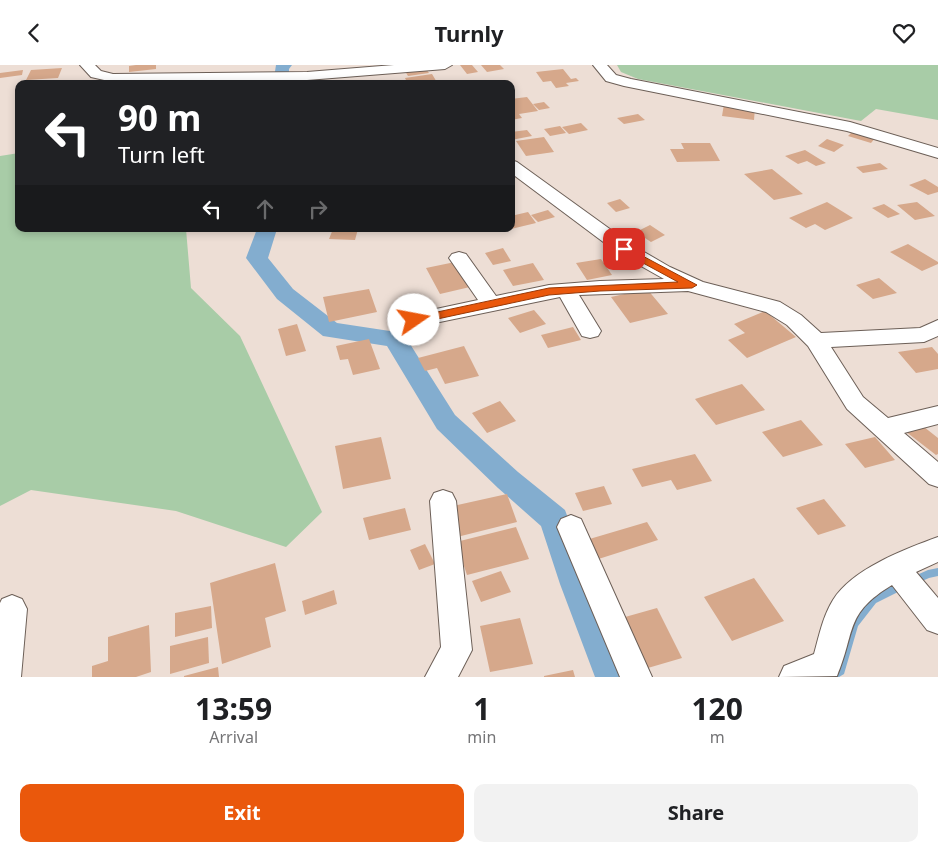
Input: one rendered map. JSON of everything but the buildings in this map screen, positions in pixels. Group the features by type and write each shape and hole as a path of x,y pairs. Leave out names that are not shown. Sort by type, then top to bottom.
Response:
{"street":[{"path":"87,65 96,74 113,78 268,79 443,68"},
{"path":"600,65 611,78 629,83 850,127 938,153"},
{"path":"515,169 624,249 662,271 692,285 773,307 794,320 816,341 855,403 938,477"},
{"path":"459,258 491,304"},
{"path":"401,323 549,291 692,285"},
{"path":"566,290 590,331"},
{"path":"816,341 924,335 938,327"},
{"path":"882,429 938,415"},
{"path":"441,677 457,650 443,501"},
{"path":"571,527 636,677"},
{"path":"795,677 826,665 844,610 855,594 896,569 938,549"},
{"path":"896,569 938,620"},
{"path":"5,677 12,609"}],"green space":[{"path":"617,65 938,65 938,120 876,109 861,121 638,79 621,72"},
{"path":"15,154 15,232 186,232 191,288 240,336 322,512 286,547 176,511 31,490 0,506 0,156"}],"waterway":[{"path":"281,80 282,67 285,65"},
{"path":"266,232 257,258 285,294 331,330 395,339 446,422 508,480 554,519 576,584 613,677"},
{"path":"913,581 928,574 938,572"},
{"path":"829,677 841,671 854,624 873,600 903,585"}],"route":[{"path":"414,320 549,291 600,287 692,285 662,271 624,249"}]}
